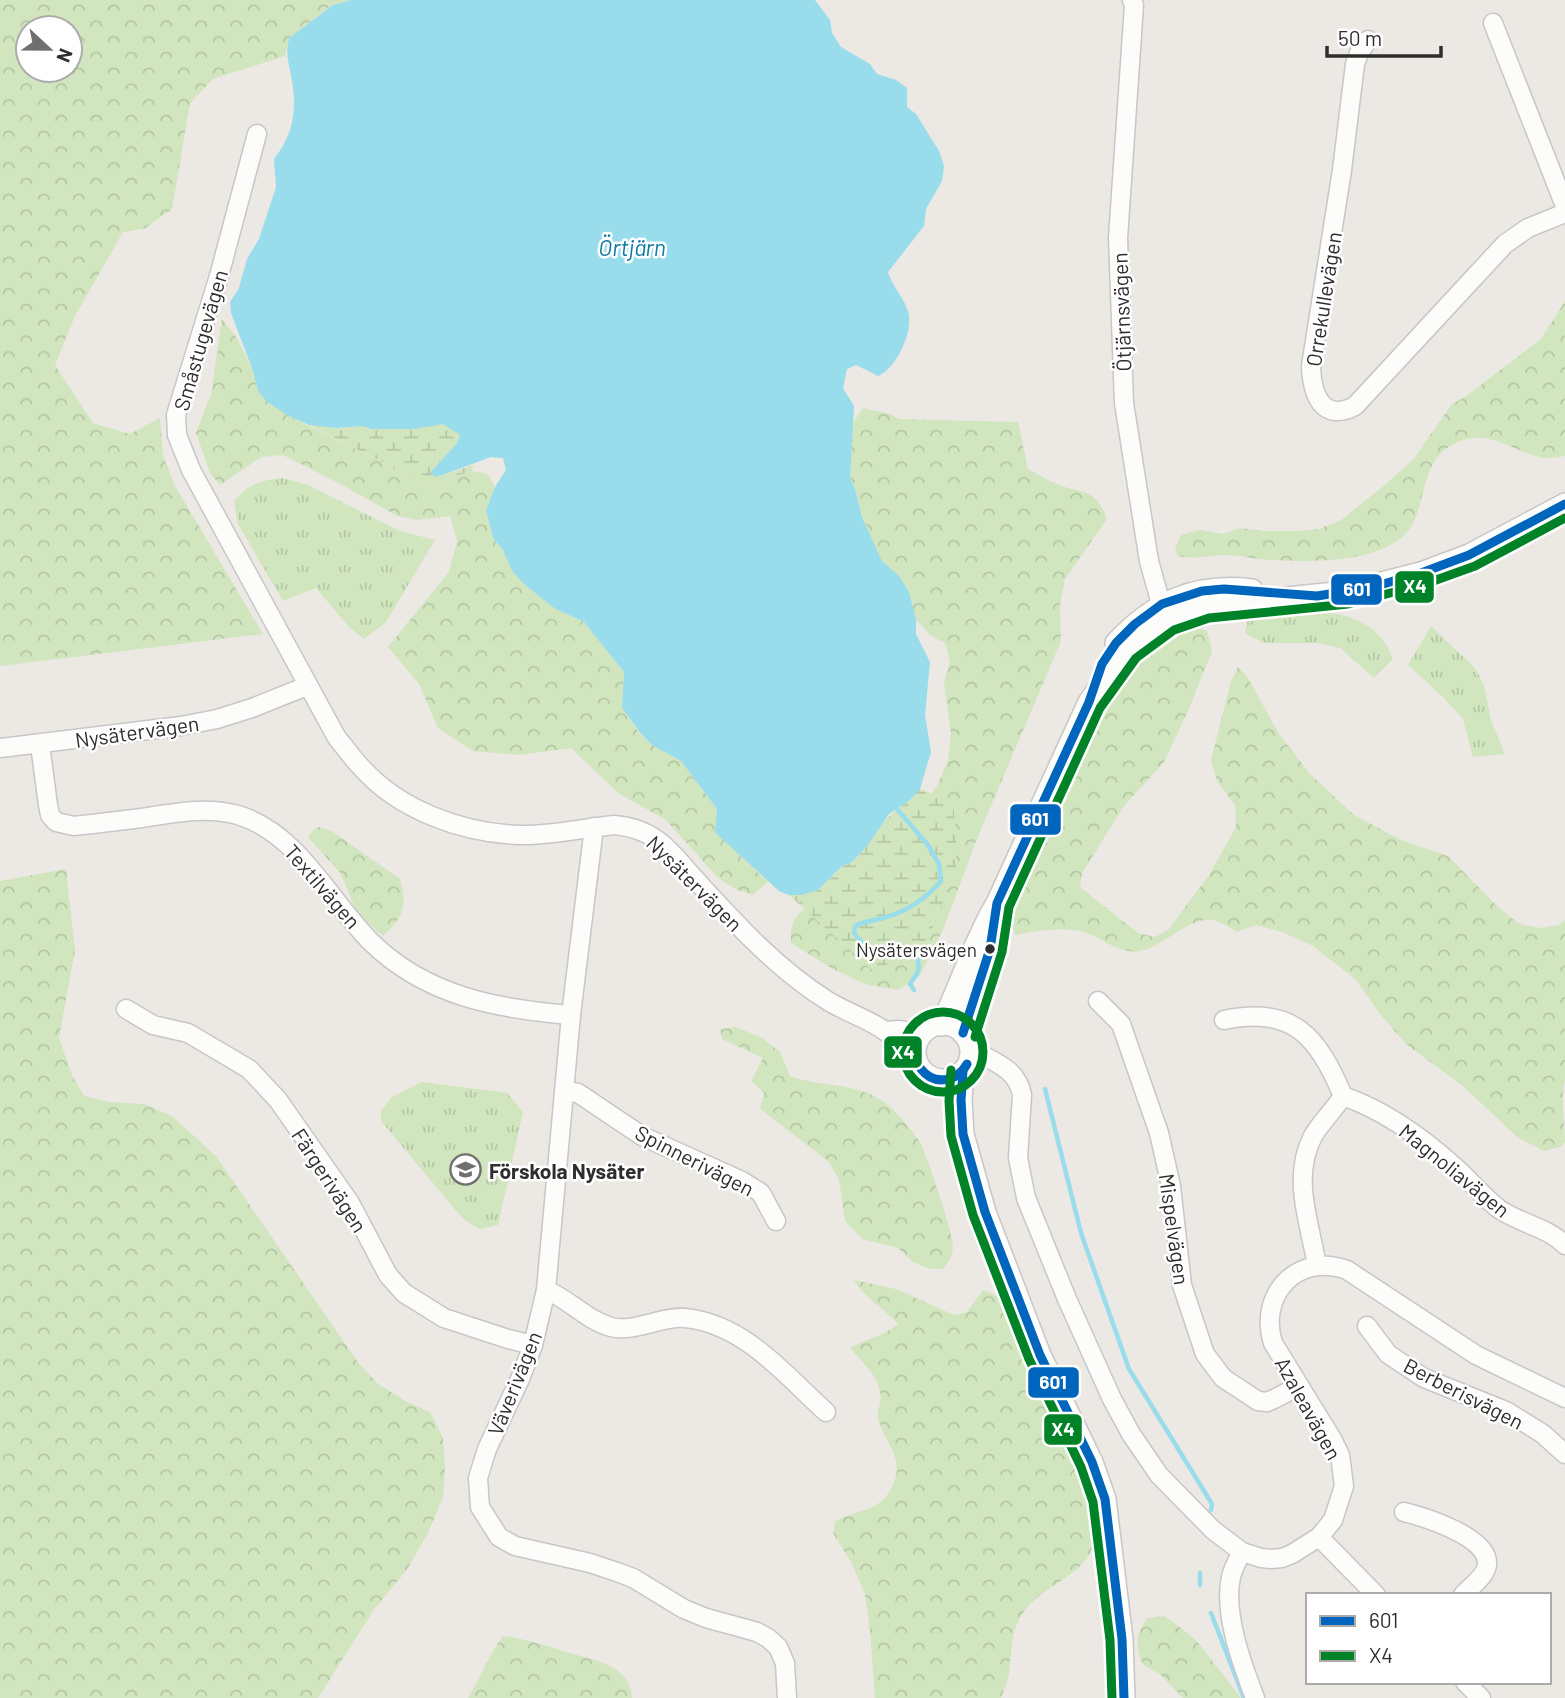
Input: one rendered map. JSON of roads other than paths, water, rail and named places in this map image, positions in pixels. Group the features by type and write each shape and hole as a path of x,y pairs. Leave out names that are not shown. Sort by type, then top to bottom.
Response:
{"street":[{"name":"Ötjärnsvägen","path":"1132,0 1134,5 1118,238 1124,403 1149,561 1166,612"},
{"path":"1493,23 1565,206"},
{"name":"Orrekullevägen","path":"1368,40 1355,64 1335,224 1311,366 1312,385 1322,404 1332,411 1343,412 1355,406 1505,244 1528,228 1565,213"},
{"name":"Småstugevägen","path":"257,134 219,276 176,415 177,435 191,470 307,686"},
{"path":"964,1134 935,1079 921,1069 926,1037 952,1005 984,926 998,903 1089,702 1098,672 1116,643 1141,619 1166,612 1176,598 1224,589 1317,596 1374,587 1469,555 1565,504"},
{"name":"Nysätervägen","path":"0,748 40,745 217,719 307,686 337,738 362,769 414,807 447,822 490,832 521,835 594,827 629,827 653,836 755,943 827,1001 885,1031 899,1030 926,1037"},
{"name":"Textilvägen","path":"40,745 50,815 56,822 74,826 196,811 235,814 255,821 285,842 305,862 371,942 416,977 450,993 478,1002 571,1015"},
{"name":"Väverivägen","path":"594,827 571,1015 546,1290 533,1345 487,1449 478,1478 480,1507 499,1537 515,1546 590,1563 634,1578 684,1609 768,1638 778,1647 785,1663 787,1698"},
{"path":"998,903 966,1055 961,1100 964,1134 985,1212 1040,1355 1092,1462 1105,1499 1122,1639 1124,1698"},
{"name":"Mispelvägen","path":"1098,1001 1121,1024 1158,1133 1171,1186 1182,1285 1206,1354 1223,1378 1258,1401 1266,1402 1299,1386"},
{"name":"Färgerivägen","path":"126,1009 153,1025 188,1033 249,1069 278,1100 350,1203 388,1275 404,1293 444,1318 533,1345"},
{"path":"1224,1020 1263,1015 1290,1024 1310,1039 1326,1058 1343,1096 1314,1135 1303,1164 1303,1194 1317,1266 1335,1266 1347,1270 1476,1355 1565,1398"},
{"path":"926,1037 953,1027 966,1055"},
{"path":"935,1079 950,1079 966,1055"},
{"name":"Azaleavägen","path":"966,1055 999,1065 1013,1073 1021,1086 1019,1170 1026,1198 1112,1399 1131,1434 1159,1475 1205,1522 1242,1552 1261,1558 1282,1558 1307,1547 1319,1537 1333,1520 1344,1486 1340,1455 1273,1343 1269,1330 1273,1302 1286,1281 1296,1273 1317,1266"},
{"name":"Spinnerivägen","path":"566,1091 578,1093 642,1136 742,1181 761,1193 776,1221"},
{"name":"Magnoliavägen","path":"1343,1096 1394,1120 1431,1146 1497,1207 1518,1221 1556,1236 1565,1245"},
{"path":"546,1290 558,1295 584,1314 614,1328 684,1318 719,1328 770,1357 826,1412"},
{"name":"Berberisvägen","path":"1367,1326 1388,1354 1424,1378 1506,1411 1543,1434 1565,1454"},
{"path":"1404,1512 1428,1518 1456,1531 1474,1543 1485,1555 1488,1563 1485,1572 1465,1593"},
{"path":"1319,1537 1374,1593"},
{"path":"1242,1552 1231,1575 1229,1592 1237,1644 1255,1698"},
{"path":"1467,1684 1481,1698"}],"water":[{"name":"Örtjärn","path":"351,0 815,0 830,20 832,33 841,47 870,64 877,74 896,80 907,88 907,107 916,114 939,151 944,166 942,181 926,209 924,226 888,272 908,311 909,328 902,348 892,365 878,376 856,365 847,369 843,388 854,406 850,478 862,517 882,561 900,577 909,592 916,619 916,634 930,662 925,715 931,752 920,789 910,800 889,814 868,845 818,890 802,895 789,895 779,891 715,832 717,809 681,761 652,745 622,708 624,672 584,622 554,608 512,571 503,550 493,538 486,510 495,487 506,470 503,458 491,457 437,477 430,473 457,443 460,435 443,424 415,429 309,425 266,401 258,391 231,313 230,302 239,288 247,259 259,239 276,187 274,159 286,141 292,122 294,102 287,55 289,38 333,5"}],"waterway":[{"path":"897,809 928,845 939,864 941,881 907,909 858,924 854,933 882,955 916,956 919,967 910,984 914,990"},
{"path":"1045,1089 1081,1233 1129,1369 1212,1504 1211,1510"},
{"path":"1200,1573 1200,1585"},
{"path":"1211,1613 1244,1698"}],"place":[{"name":"Nysätersvägen","path":"990,949"},
{"name":"Förskola Nysäter","path":"466,1170"}]}
